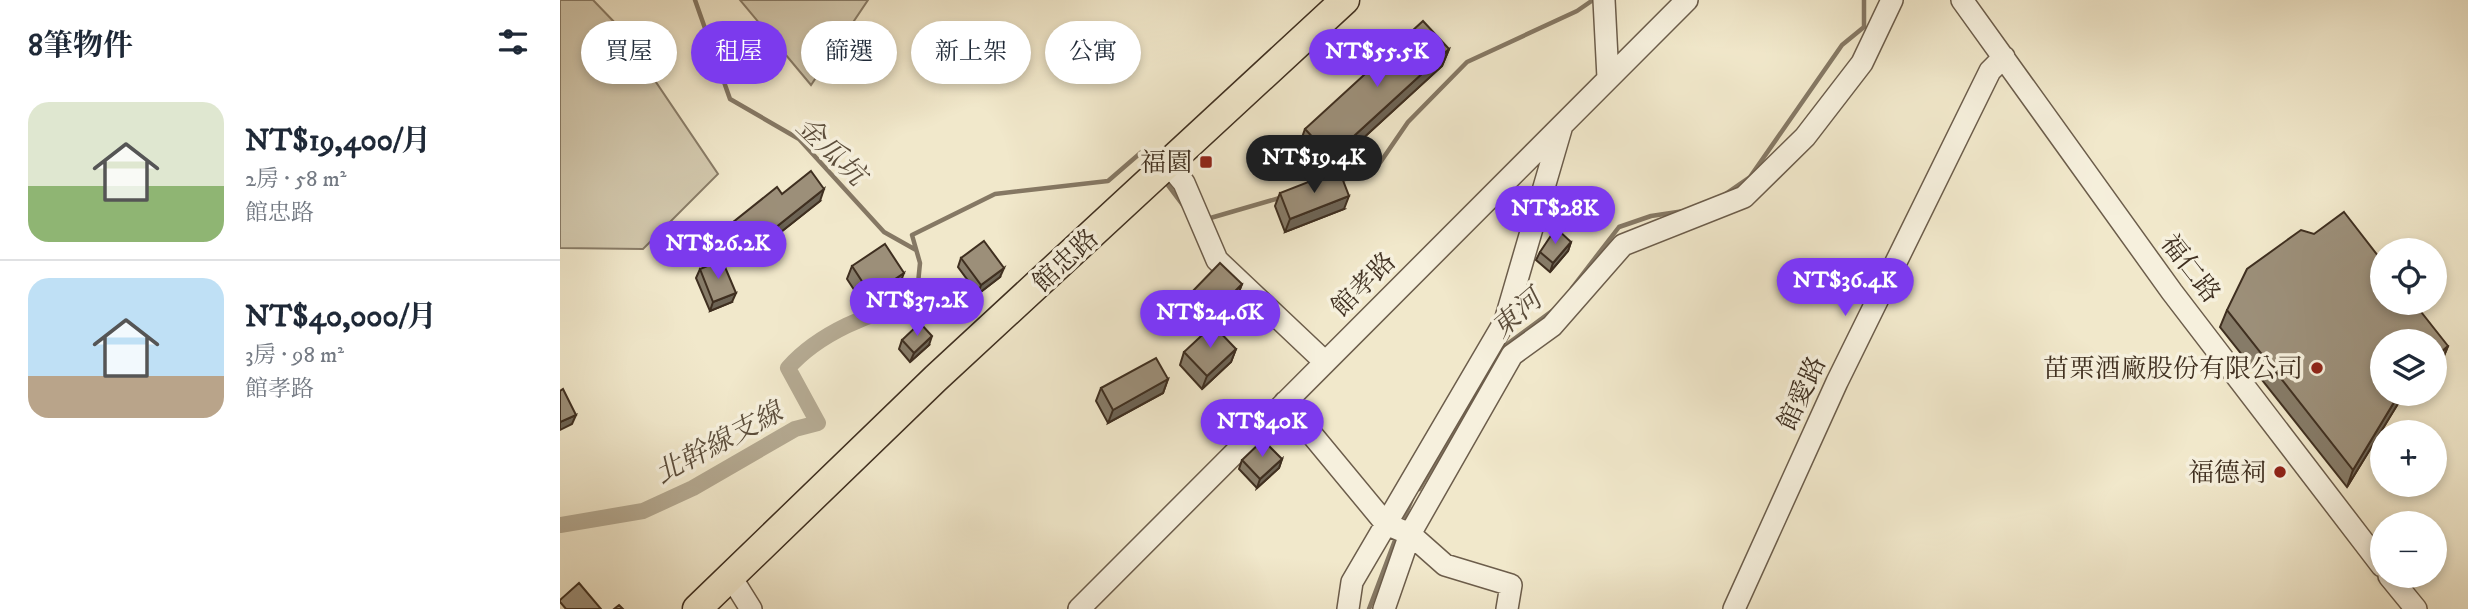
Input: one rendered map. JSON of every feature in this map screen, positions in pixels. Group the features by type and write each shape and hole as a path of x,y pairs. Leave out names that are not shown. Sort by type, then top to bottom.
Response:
{"main road":[{"name":"館忠路","path":"696,609 936,378 1345,0"}],"street":[{"path":"1604,0 1608,78"},
{"name":"館孝路","path":"1079,609 1687,0"},
{"path":"1384,609 1410,534 1512,355 1552,326 1623,244 1744,197 1805,137 1862,63 1892,0"},
{"name":"福仁路","path":"1962,0 2172,292 2370,550"},
{"name":"館愛路","path":"1734,609 1837,382 1990,71 2004,57"},
{"path":"1337,609 1505,321 1561,127"},
{"path":"1169,165 1184,183 1217,260 1325,362"},
{"path":"1284,402 1386,524 1410,534 1445,565 1511,586 1507,609"},
{"path":"731,577 751,609"},
{"path":"1349,609 1352,582"},
{"path":"2399,588 2416,609"}],"shaded area":[{"path":"560,0 593,0 613,21 581,21 581,84 657,84 718,174 643,249 560,248"},
{"path":"740,0 868,0 854,21 801,21 801,73 787,56 787,21 758,21"}],"building":[{"path":"1423,21 1449,49 1331,157 1305,129"},
{"path":"1339,170 1349,196 1290,219 1280,193"},
{"path":"811,171 824,189 751,247 732,223 777,187 782,194"},
{"name":"苗栗酒廠股份有限公司","path":"2344,212 2370,246 2370,315 2423,315 2435,329 2370,329 2370,406 2392,406 2383,420 2370,420 2370,442 2353,470 2227,310 2247,269 2301,230 2314,234"},
{"path":"1556,228 1571,242 1553,263 1540,252"},
{"path":"984,241 1004,268 981,285 961,258"},
{"path":"885,244 904,273 871,295 852,266"},
{"path":"722,260 736,293 713,302 700,269"},
{"path":"1220,263 1242,284 1211,316 1189,295"},
{"path":"920,323 932,336 914,353 902,340"},
{"path":"1213,325 1236,349 1207,376 1184,352"},
{"path":"1156,358 1168,379 1113,410 1101,388"},
{"path":"563,389 576,415 560,422 560,391"},
{"path":"1263,440 1282,459 1260,479 1242,460"},
{"path":"579,583 601,609 566,609 560,602"}],"waterway":[{"name":"金瓜坑","path":"695,0 730,99 799,139 884,232 916,250"},
{"path":"1338,181 1375,170 1408,122 1467,62 1577,11 1593,0"},
{"name":"東河","path":"1724,195 1750,177 1842,45 1864,27 1864,0"},
{"path":"916,304 920,263 912,235 995,194 1108,181 1145,149 1154,164"},
{"path":"1164,180 1188,212"},
{"path":"1207,219 1283,197"},
{"name":"東河","path":"1572,288 1619,227 1651,216 1684,211"},
{"name":"北幹線支線","path":"560,525 643,511 693,488 795,429 818,423 788,368 814,344 830,334 864,318 916,304"},
{"name":"東河","path":"1419,489 1506,345 1552,311"},
{"name":"東河","path":"1402,523 1412,499"},
{"name":"東河","path":"1369,609 1397,535"}],"place":[{"name":"福園","path":"1206,162"},
{"name":"苗栗酒廠股份有限公司","path":"2317,368"},
{"name":"福德祠","path":"2280,472"}]}
